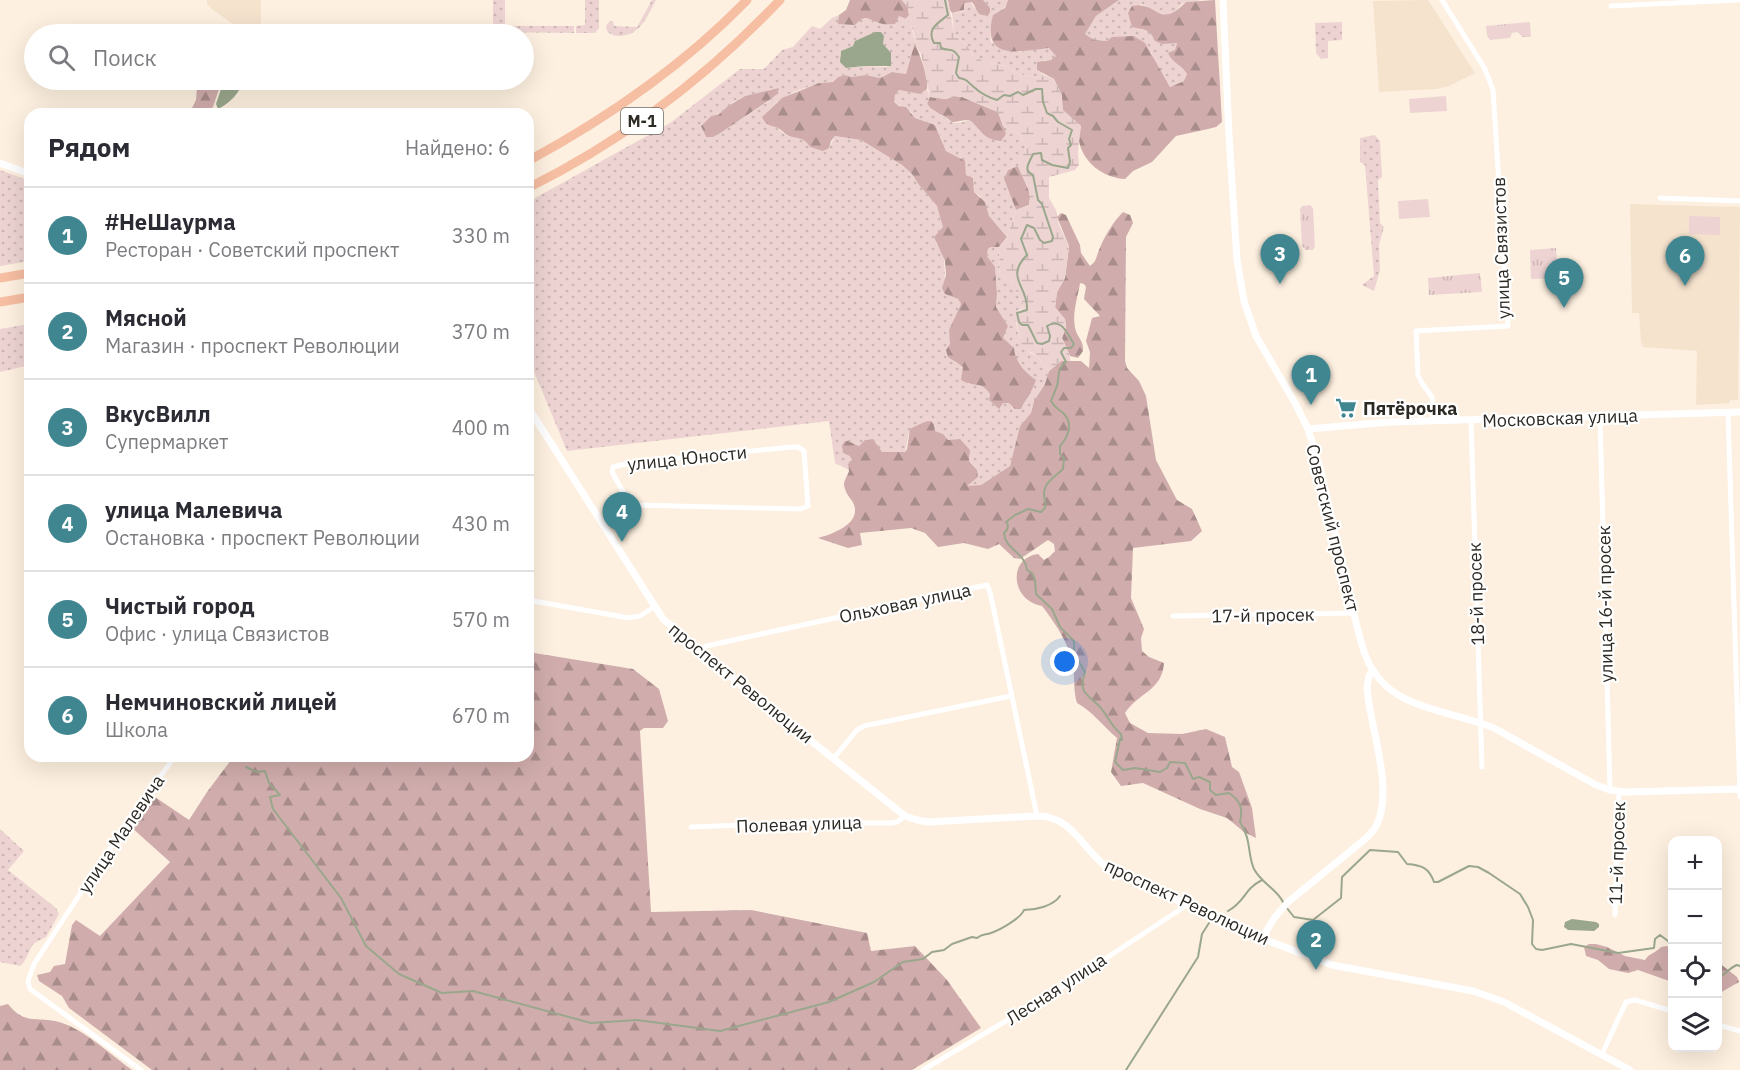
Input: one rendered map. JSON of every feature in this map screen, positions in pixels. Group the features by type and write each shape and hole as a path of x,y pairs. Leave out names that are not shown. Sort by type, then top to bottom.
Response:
{"highway":[{"name":"М-1","path":"534,158 637,95 691,52 747,0"},
{"name":"М-1","path":"534,185 576,162 651,114 707,70 780,0"},
{"path":"0,278 24,274"},
{"path":"0,302 24,298"}],"street":[{"name":"Советский проспект","path":"1222,0 1237,260 1244,301 1256,336 1308,429 1320,468 1364,651 1373,670 1392,691 1403,699 1416,705 1481,723 1517,740 1596,785 1610,790 1619,792 1740,789"},
{"name":"улица Связистов","path":"1433,421 1432,397 1418,375 1416,330 1508,326 1493,90 1485,69 1442,0"},
{"path":"1611,6 1738,0"},
{"path":"0,163 24,172"},
{"path":"1660,198 1740,201"},
{"path":"1728,412 1740,797"},
{"name":"Московская улица","path":"1308,429 1372,423 1740,412"},
{"name":"проспект Революции","path":"534,417 663,619 699,651 905,816 928,822 1037,816 1054,818 1070,827 1097,860 1112,871 1262,938 1332,965 1473,991 1504,1002 1630,1070"},
{"name":"улица 16-й просек","path":"1600,417 1610,790"},
{"name":"18-й просек","path":"1471,421 1482,767"},
{"name":"улица Юности","path":"793,447 802,449 808,506 800,509 766,508 634,505 628,502 612,469 630,463 793,447"},
{"name":"Ольховая улица","path":"699,651 706,646 987,585 1037,816"},
{"path":"534,601 629,618 640,616 654,607"},
{"name":"17-й просек","path":"1173,616 1354,613"},
{"path":"1262,938 1279,911 1288,902 1364,840 1375,830 1379,821 1383,786 1367,688 1369,676 1373,670"},
{"path":"833,759 860,728 1011,696"},
{"name":"улица Малевича","path":"141,1070 28,986 30,971 34,964 126,824 171,762"},
{"name":"11-й просек","path":"1615,915 1619,792"},
{"name":"Полевая улица","path":"691,827 807,822 891,823 905,816"},
{"name":"Лесная улица","path":"923,1070 1053,993 1187,905"},
{"path":"1602,1054 1626,1002 1635,1000 1668,1010"},
{"path":"1722,1026 1740,1031"}],"shaded area":[{"path":"207,0 261,0 261,24 233,24 207,4"},
{"path":"1428,0 1475,73 1449,86 1437,89 1379,92 1373,1"},
{"path":"875,32 881,32 884,36 883,44 891,53 891,66 846,68 840,62 841,51 853,46 855,41"},
{"path":"221,90 239,90 220,108 216,104"},
{"path":"1630,204 1740,207 1738,400 1730,400 1730,403 1696,405 1697,351 1643,347 1639,313 1632,313"},
{"path":"1572,919 1596,922 1599,927 1594,931 1568,930 1564,927 1565,922"}],"green space":[{"path":"493,0 505,0 505,24 493,24"},
{"path":"585,0 599,0 599,28 595,33 576,33 576,26 585,25"},
{"path":"652,0 656,0 646,18 633,32 618,36 607,31 606,26 610,21 613,21 614,26 637,27"},
{"path":"850,0 902,0 908,7 909,15 906,19 899,16 895,24 881,24 867,18 855,25 838,24 839,15 846,10"},
{"path":"902,0 948,0 954,33 969,48 972,55 985,62 1006,66 1018,74 1039,78 1044,75 1054,79 1062,96 1063,110 1081,126 1079,165 1075,170 1049,177 1049,198 1056,210 1059,225 1069,246 1065,278 1057,292 1055,307 1065,319 1066,327 1062,338 1070,361 1061,361 1049,371 1037,356 1025,349 1021,343 1015,316 1024,307 1023,303 1012,282 1000,275 999,247 1007,237 1016,210 1029,205 1029,191 1018,166 1026,147 1020,134 1003,126 998,112 962,97 954,96 946,99 930,97 921,54 911,26 906,19 909,15 908,7"},
{"path":"948,0 983,0 990,8 990,12 988,15 979,14 972,2 964,3 964,10 952,13"},
{"path":"983,0 1008,0 993,22 991,42 1018,52 1050,48 1057,56 1051,60 1044,60 1037,70 1044,75 1039,78 1018,74 1006,66 985,62 972,55 969,48 954,33 952,13 964,11 964,2 971,2 975,9"},
{"path":"1008,0 1119,0 1096,16 1085,34 1094,40 1107,41 1112,37 1134,36 1145,43 1170,87 1184,81 1187,74 1168,53 1175,50 1177,43 1162,44 1155,41 1143,29 1132,27 1128,13 1132,6 1141,5 1158,13 1169,14 1186,2 1215,0 1222,122 1216,127 1176,136 1152,162 1133,171 1125,179 1102,172 1090,162 1081,149 1079,141 1081,126 1062,110 1062,96 1054,79 1037,70 1037,62 1051,60 1056,56 1049,48 1025,51 1005,50 997,47 992,40 993,15 1005,8"},
{"path":"1119,0 1201,0 1186,2 1173,13 1166,15 1140,4 1139,29 1153,32 1177,43 1175,50 1169,53 1187,74 1184,81 1170,87 1153,60 1152,53 1107,41 1094,40 1084,34 1096,16"},
{"path":"839,15 839,24 855,24 866,19 878,23 899,16 910,21 915,42 906,74 892,72 880,78 845,75 833,82 819,83 794,92 777,102 767,112 777,128 787,136 800,137 829,148 835,136 861,140 902,165 912,174 937,206 944,227 939,232 936,243 943,254 945,294 958,299 961,304 949,330 953,361 963,367 968,384 981,384 1003,403 1009,403 1030,376 1017,361 1003,338 1008,326 996,307 995,268 987,256 988,249 999,247 1000,275 1012,282 1024,307 1018,311 1016,323 1019,336 1030,353 1037,356 1049,371 1045,384 1034,401 1031,413 1020,426 1010,466 981,485 966,487 975,467 969,461 970,453 935,431 931,421 909,433 905,452 881,452 875,442 868,439 859,446 848,441 852,460 849,470 835,463 829,421 567,451 534,371 534,199 670,123 740,69 764,69 782,50 793,47 812,26 820,29","holes":["875,32 883,44 887,67 846,68 840,56 841,51","772,89 772,99 719,134 706,137 701,126 711,116 718,115 733,102 745,96"]},
{"path":"1342,22 1342,40 1328,41 1328,58 1321,59 1316,53 1315,23"},
{"path":"1530,22 1531,37 1523,37 1517,32 1512,33 1510,38 1490,40 1487,35 1486,26"},
{"path":"534,26 574,26 574,33 534,32"},
{"path":"915,42 925,71 927,89 920,94 899,90 894,102 906,107 915,118 935,125 946,151 965,161 966,175 973,178 974,192 985,202 989,216 1007,237 999,247 988,249 987,256 995,267 996,307 1008,326 1003,338 1014,348 1021,366 1036,380 1021,409 1015,409 1009,403 1003,403 999,409 989,400 990,394 987,390 961,380 963,367 948,357 946,350 950,344 949,330 961,304 958,299 945,294 942,288 946,275 945,261 934,237 943,227 937,206 912,174 902,165 861,140 835,136 829,148 823,151 810,147 806,141 788,136 768,124 762,117 782,98 819,83 833,82 838,77 866,75 880,78 892,72 906,74"},
{"path":"779,88 777,94 771,99 719,134 706,137 701,126 711,116 718,115 745,96"},
{"path":"927,89 930,97 927,104 952,122 968,120 975,124 979,131 1003,126 1020,134 1026,147 1018,166 1008,170 1004,179 1016,210 1007,237 989,216 980,196 974,192 972,178 966,175 964,161 946,151 936,128 915,118 911,112 894,102 899,90 920,94"},
{"path":"197,90 219,90 212,108 192,108 196,100"},
{"path":"954,96 998,112 1006,134 1001,141 983,134 971,121 952,122 927,104 930,97 946,99"},
{"path":"1446,96 1447,111 1410,113 1409,99"},
{"path":"1375,135 1380,141 1382,177 1378,180 1380,223 1384,227 1379,245 1380,270 1374,291 1362,285 1374,276 1365,165 1360,162 1360,138"},
{"path":"1018,166 1030,198 1029,205 1016,210 1004,179 1008,170"},
{"path":"0,170 24,179 24,262 0,266"},
{"path":"1428,199 1430,217 1399,219 1398,201"},
{"path":"1310,205 1313,208 1315,246 1313,250 1306,250 1302,246 1300,209 1302,206"},
{"path":"1123,212 1130,215 1133,223 1126,237 1125,361 1127,368 1139,381 1146,396 1156,460 1177,500 1192,509 1202,531 1191,541 1133,548 1131,598 1144,629 1141,638 1142,651 1149,657 1164,663 1159,680 1125,713 1130,723 1148,733 1182,734 1206,729 1225,737 1232,767 1239,772 1252,808 1256,838 1244,832 1227,818 1200,809 1143,783 1121,786 1111,772 1117,738 1077,703 1073,665 1065,642 1042,606 1024,596 1017,580 1017,571 1021,563 1028,557 1038,554 1044,560 1055,551 1054,544 1048,540 1020,559 1014,558 999,544 988,549 964,543 938,547 925,533 911,528 860,533 862,545 848,548 818,538 841,529 854,516 854,505 844,486 849,471 849,462 852,460 850,456 843,453 842,445 845,441 859,446 865,440 873,439 882,452 905,452 910,429 931,421 935,431 943,434 948,440 960,439 970,450 969,461 977,470 978,477 967,486 981,485 1010,466 1020,426 1031,413 1034,401 1045,384 1049,371 1061,361 1081,361 1089,368 1090,352 1086,341 1092,318 1100,316 1084,299 1086,287 1080,283 1074,322 1083,351 1078,358 1070,356 1062,338 1066,327 1065,319 1055,308 1057,292 1065,278 1069,246 1057,217 1061,213 1066,215 1080,245 1081,253 1090,266 1095,261 1109,230"},
{"path":"1689,216 1720,217 1720,235 1689,234"},
{"path":"1556,248 1558,278 1531,279 1530,250"},
{"path":"1480,273 1482,292 1429,295 1428,278"},
{"path":"24,325 24,366 0,372 0,329"},
{"path":"534,653 633,669 659,689 668,721 663,728 644,728 640,731 651,912 751,910 867,933 871,951 915,946 947,980 981,1028 912,1070 152,1070 69,1008 62,996 39,981 37,975 50,972 54,966 65,964 72,925 76,920 100,936 170,862 131,827 152,795 189,820 230,762 534,762"},
{"path":"0,829 24,851 8,870 56,908 59,914 46,937 33,944 20,966 0,962"},
{"path":"1589,944 1607,947 1625,956 1645,960 1661,947 1668,946 1668,981 1638,970 1628,973 1609,969 1598,960 1586,956 1584,947"},
{"path":"1722,965 1737,977 1739,982 1722,992"},
{"path":"8,1004 24,1017 55,1021 75,1029 132,1070 0,1070 0,1006"}],"waterway":[{"path":"945,0 948,15 934,27 931,34 934,43 940,43 941,48 953,50 959,57 956,73 959,78 966,80 988,97 997,100 1004,95 1010,96 1018,92 1023,95 1036,89 1042,89 1047,113 1072,130 1069,139 1071,145 1068,148 1070,162 1068,168 1052,165 1042,160 1041,153 1033,154 1027,168 1033,175 1038,200 1042,204 1053,237 1052,241 1044,243 1034,228 1027,225 1021,239 1027,255 1020,263 1017,276 1027,302 1027,310 1017,313 1019,322 1022,325 1028,325 1037,343 1042,344 1049,341 1047,326 1056,323 1066,331 1074,344 1071,348 1064,348 1061,352 1066,362 1060,370 1051,401 1065,415 1069,423 1067,435 1060,446 1060,454 1064,458 1063,469 1046,485 1045,508 1041,512 1028,509 1015,515 1006,522 1008,525 1004,533 1005,539 1023,559 1027,570 1032,573 1036,594 1052,609 1060,627 1074,641 1074,653 1085,672 1083,689 1121,734 1122,740 1120,739 1115,762 1123,770 1135,768 1160,772 1167,768 1170,762 1185,763 1193,779 1199,777 1210,782 1210,790 1216,795 1229,793 1233,796 1240,806 1240,822 1248,841 1254,869 1283,902"},
{"path":"246,767 257,772 265,771 269,783 280,795 270,797 273,809 341,898 366,946 399,974 442,993 473,991 591,1023 637,1020 720,1031 829,1002 874,982 903,962 923,959 932,952 944,950 952,944 972,937 977,938 1005,927 1024,910 1044,907 1060,896"},
{"path":"1286,907 1294,917 1313,920 1341,898 1342,877 1370,850 1398,852 1407,864 1421,866 1427,870 1434,882 1469,866 1478,867 1520,894 1533,920 1532,944 1536,949 1542,950 1571,944 1618,953 1654,948 1655,939 1660,935 1668,941"},
{"path":"1228,911 1262,880"},
{"path":"1126,1070 1198,957 1202,934 1209,923"},
{"path":"1722,975 1734,966 1740,966"}],"place":[{"name":"ВкусВилл","path":"1280,284"},
{"name":"Немчиновский лицей","path":"1685,286"},
{"name":"Чистый город","path":"1564,308"},
{"name":"#НеШаурма","path":"1311,405"},
{"name":"Пятёрочка","path":"1346,408"},
{"name":"улица Малевича","path":"622,542"},
{"name":"Мясной","path":"1316,970"}]}
